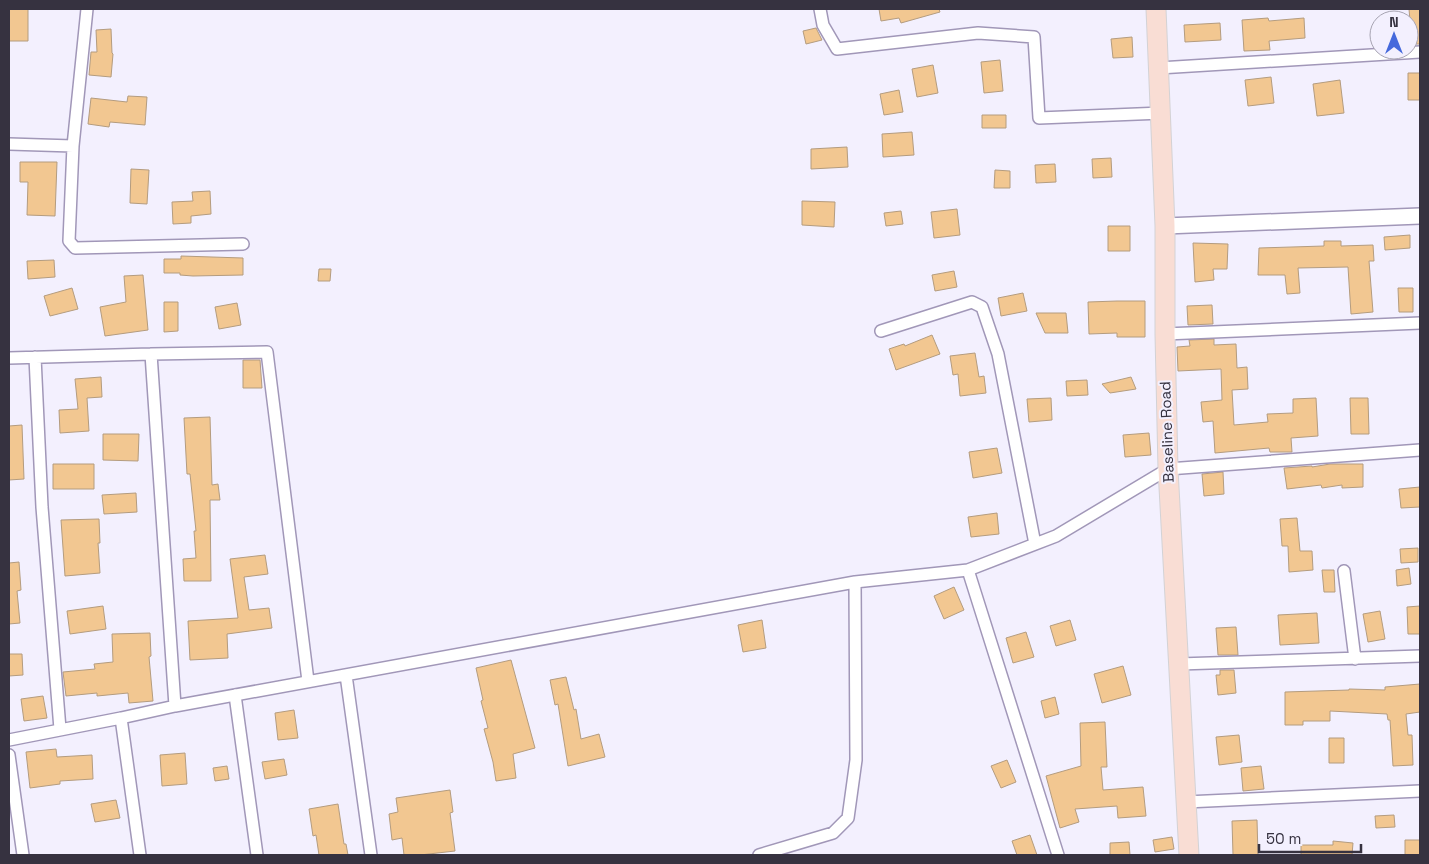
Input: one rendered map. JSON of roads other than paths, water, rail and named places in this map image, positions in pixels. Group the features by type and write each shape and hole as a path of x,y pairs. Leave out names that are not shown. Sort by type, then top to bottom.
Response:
{"main road":[{"name":"Baseline Road","path":"1156,9 1162,113 1165,226 1164,334 1168,470 1189,855"}],"street":[{"path":"87,9 73,146 69,241 75,248 243,244"},
{"path":"820,9 823,24 837,49 978,33 1034,37 1039,118 1162,113"},
{"path":"1159,68 1420,52"},
{"path":"9,144 73,146"},
{"path":"1165,226 1420,216"},
{"path":"881,331 972,302 982,307 998,354 1034,544"},
{"path":"1164,334 1420,323"},
{"path":"9,358 267,352 308,681"},
{"path":"151,354 176,706"},
{"path":"35,357 42,507 60,729"},
{"path":"9,740 308,681 855,582 968,570 1056,536 1168,470 1420,450"},
{"path":"968,570 1058,855"},
{"path":"1344,571 1355,659"},
{"path":"759,855 832,833 848,818 856,760 855,582"},
{"path":"1178,664 1420,656"},
{"path":"346,675 370,855"},
{"path":"235,695 257,855"},
{"path":"122,718 140,855"},
{"path":"9,755 23,855"},
{"path":"1186,802 1420,790"}]}
